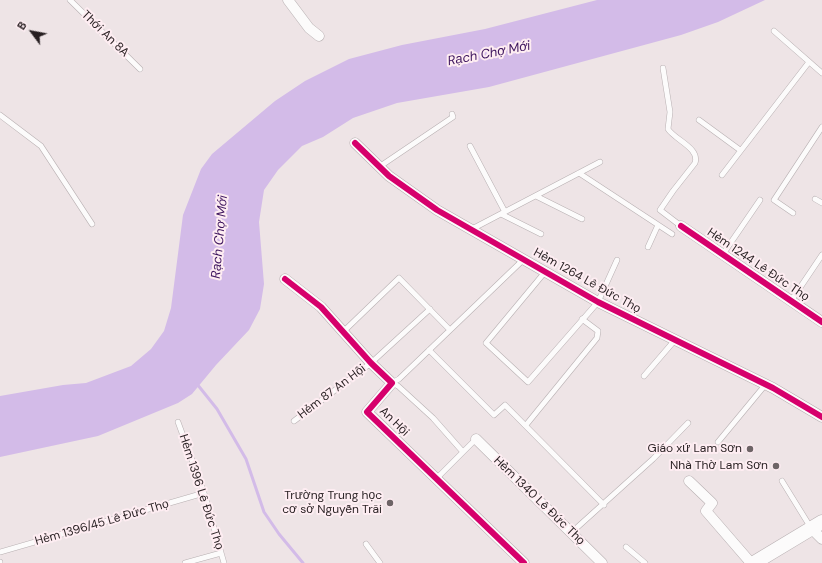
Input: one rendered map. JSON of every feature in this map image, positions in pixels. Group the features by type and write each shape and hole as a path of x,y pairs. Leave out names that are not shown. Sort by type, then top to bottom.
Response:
{"main road":[{"path":"753,563 817,525"}],"street":[{"path":"288,0 309,28 319,36"},
{"name":"Hẻm 1264 Lê Đức Thọ","path":"355,143 389,176 437,210 471,230 598,302 766,384 822,417"},
{"name":"Hẻm 1244 Lê Đức Thọ","path":"681,226 822,322"},
{"path":"285,279 321,306 370,363 392,383"},
{"name":"An Hội","path":"392,383 367,412 524,563"},
{"name":"Hẻm 1340 Lê Đức Thọ","path":"476,439 602,563"},
{"path":"689,481 712,504 706,511 753,563"},
{"path":"817,525 822,539"}],"lane":[{"name":"Thới An 8A","path":"70,0 140,69"},
{"path":"774,31 822,73"},
{"path":"722,174 809,62"},
{"path":"663,68 669,107 668,129 693,151 696,158 695,163 672,190 660,210 681,226"},
{"path":"379,167 452,117 452,114"},
{"path":"0,115 41,146 92,224"},
{"path":"699,120 740,150"},
{"path":"793,213 774,200 822,127"},
{"path":"470,146 503,213 540,234"},
{"path":"471,230 600,162"},
{"path":"579,173 672,234"},
{"path":"536,196 582,219"},
{"path":"815,198 822,203"},
{"path":"723,254 760,200"},
{"path":"648,247 658,225"},
{"path":"791,301 822,255"},
{"path":"463,452 433,418 392,383 399,379 523,260"},
{"path":"545,272 486,343 528,382 598,302 617,260"},
{"path":"344,332 399,278 450,330"},
{"name":"Hẻm 87 An Hội","path":"294,421 370,363 430,309"},
{"path":"526,425 597,338 598,331 582,319"},
{"path":"644,376 675,340"},
{"path":"429,350 494,415 505,405 604,505"},
{"path":"718,442 766,384"},
{"name":"Hẻm 1396 Lê Đức Thọ","path":"178,422 204,493 224,563"},
{"path":"572,532 604,505 688,423"},
{"path":"437,478 476,439"},
{"path":"782,481 817,525"},
{"name":"Hẻm 1396/45 Lê Đức Thọ","path":"0,552 204,493"},
{"path":"366,544 380,563"},
{"path":"626,547 645,563"},
{"path":"185,563 221,553"}],"water":[{"name":"Rạch Chợ Mới","path":"597,0 765,0 718,22 681,35 489,87 397,103 353,118 323,137 302,146 278,170 264,190 259,222 264,284 260,309 249,330 216,365 192,394 178,403 98,436 0,457 0,396 63,385 86,383 131,366 151,349 164,331 171,308 183,215 201,169 212,154 275,101 305,81 349,59 402,45 485,29"}],"waterway":[{"path":"197,384 217,409 246,459 264,512 279,534 303,563"}],"cycle path":[{"path":"355,143 389,176 437,210 598,302 773,388 822,417"},
{"path":"681,226 822,322"},
{"path":"285,279 321,307 371,363 392,383 367,412 524,563"}],"place":[{"name":"Giáo xứ Lam Sơn","path":"750,449"},
{"name":"Nhà Thờ Lam Sơn","path":"776,466"},
{"name":"Trường Trung học cơ sở Nguyễn Trãi","path":"390,503"}]}
